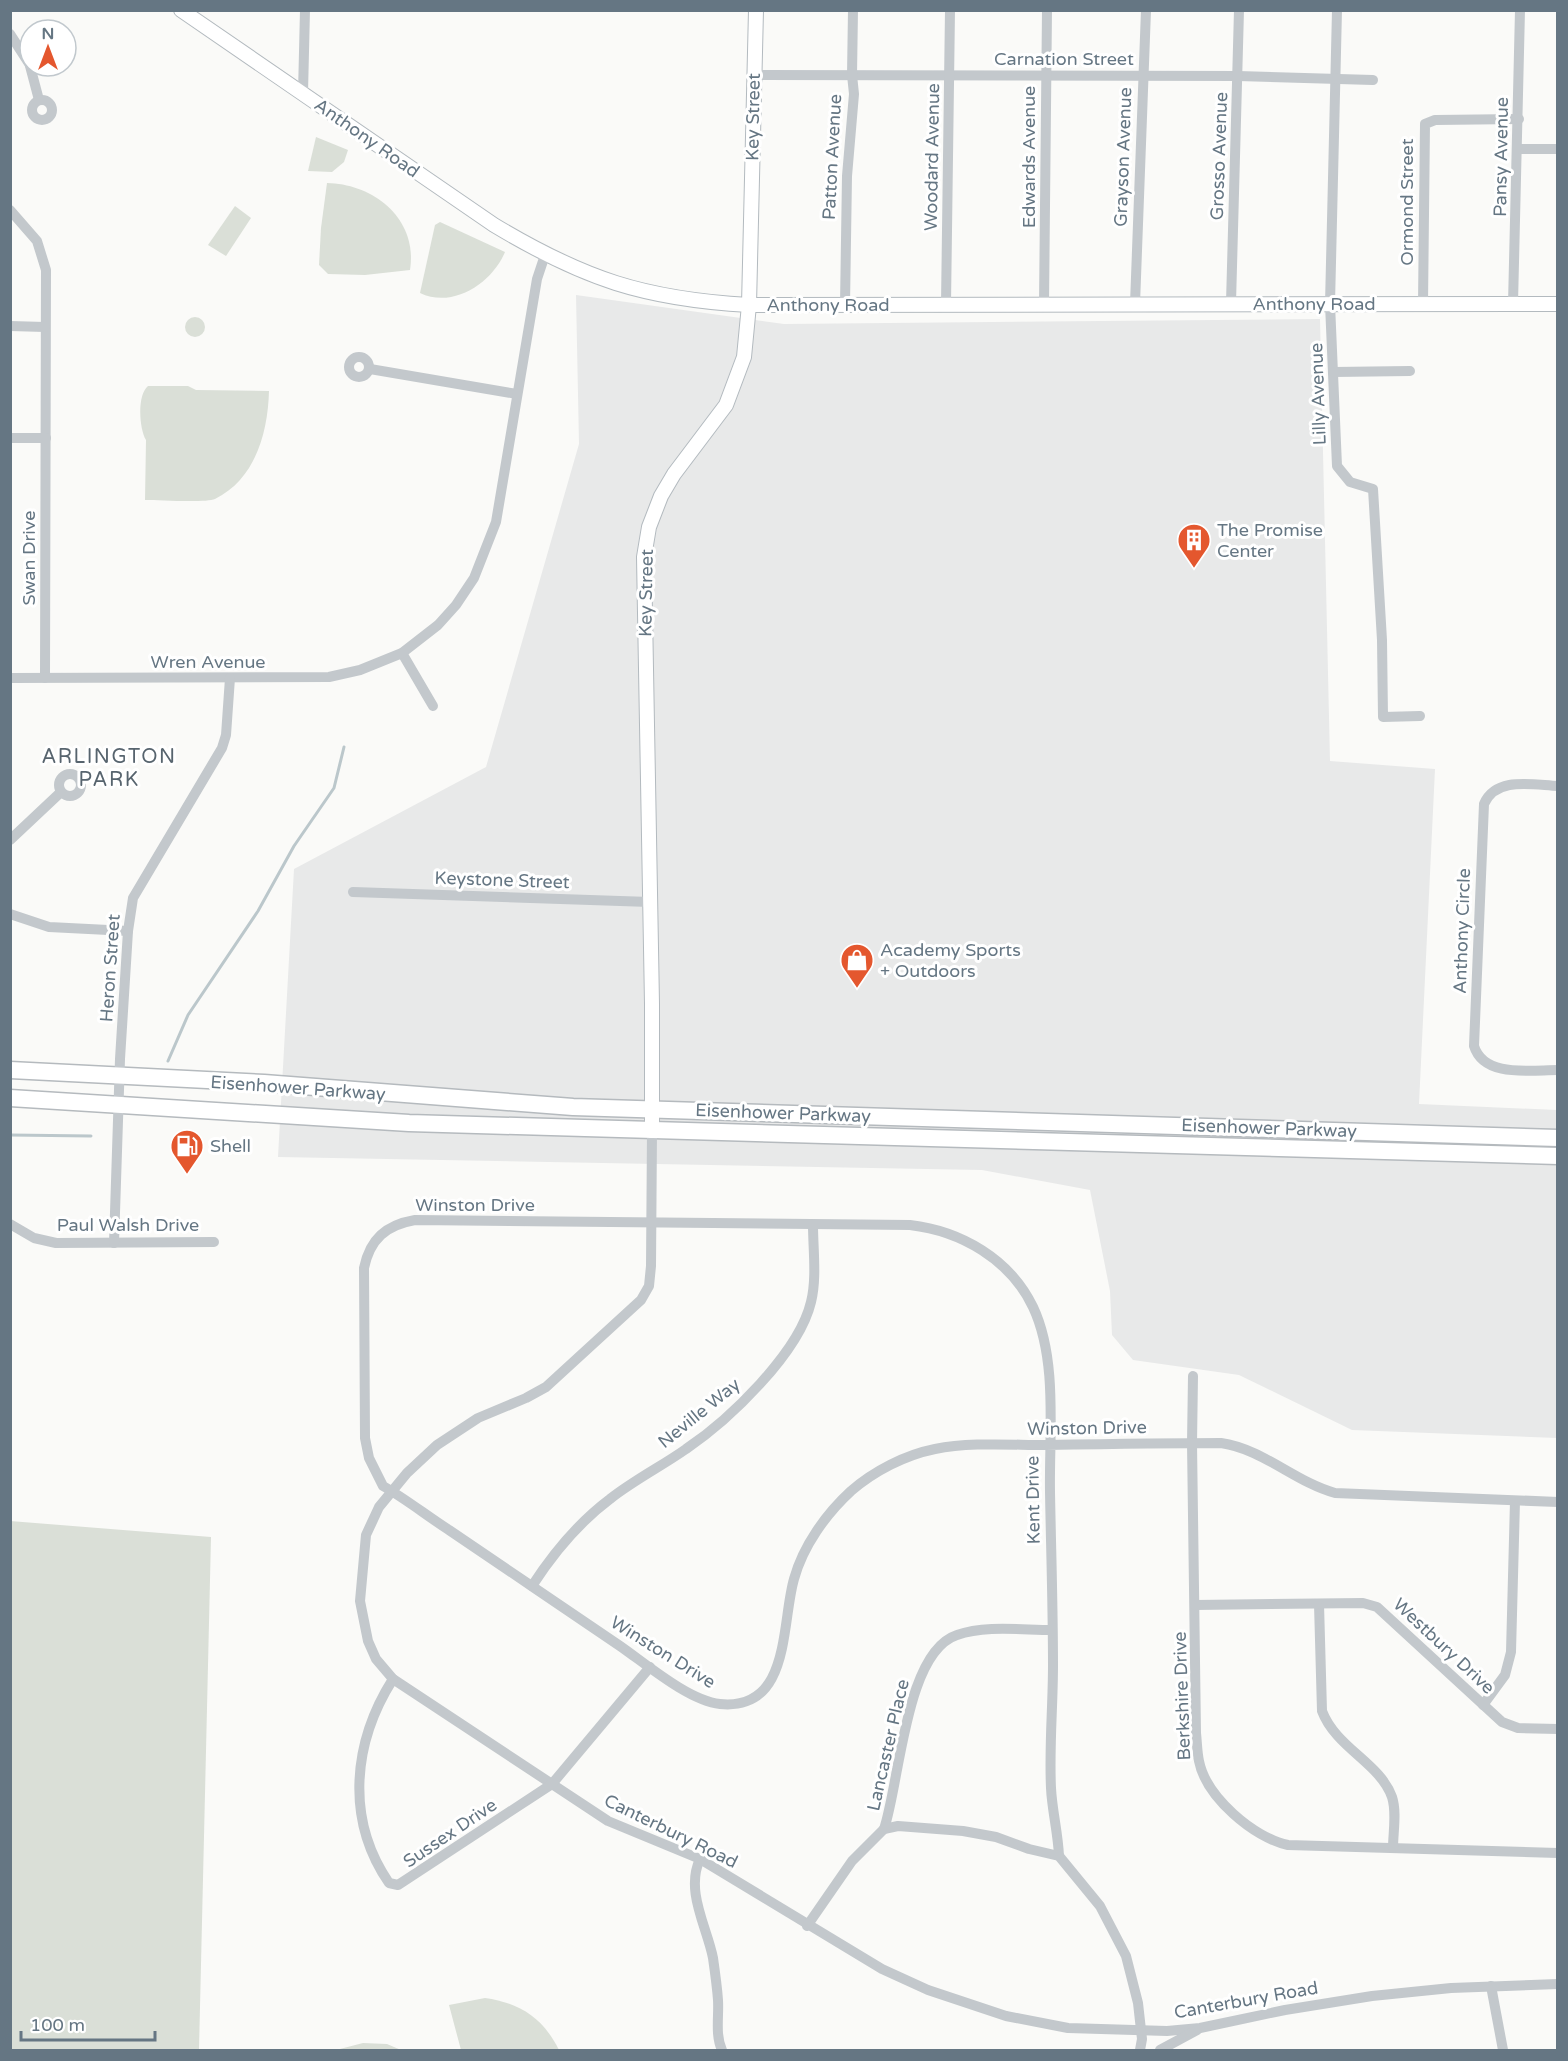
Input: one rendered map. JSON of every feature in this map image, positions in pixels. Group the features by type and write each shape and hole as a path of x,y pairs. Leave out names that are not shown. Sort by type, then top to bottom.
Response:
{"main road":[{"name":"Eisenhower Parkway","path":"10,1070 264,1083 573,1107 1557,1138"},
{"name":"Eisenhower Parkway","path":"10,1098 409,1123 1557,1155"}],"street":[{"name":"Anthony Road","path":"181,10 480,216 545,255 593,277 652,294 695,302 749,305 1557,304"},
{"path":"303,93 305,10"},
{"name":"Key Street","path":"652,1131 644,604 646,541 653,512 661,496 725,407 737,381 744,357 749,305 756,10"},
{"name":"Patton Avenue","path":"845,305 847,176 854,94 853,10"},
{"name":"Woodard Avenue","path":"946,304 950,10"},
{"name":"Edwards Avenue","path":"1044,304 1047,10"},
{"name":"Grayson Avenue","path":"1135,304 1146,10"},
{"name":"Grosso Avenue","path":"1231,303 1239,10"},
{"name":"Lilly Avenue","path":"1337,10 1330,304 1337,466 1350,482 1373,489 1382,640 1383,717 1420,716"},
{"name":"Pansy Avenue","path":"1513,304 1520,10"},
{"path":"10,33 18,46"},
{"name":"Carnation Street","path":"754,75 1238,76 1373,80"},
{"path":"33,78 39,100"},
{"name":"Ormond Street","path":"1423,304 1425,124 1428,120 1519,119"},
{"path":"1518,148 1557,149"},
{"name":"Swan Drive","path":"10,210 30,230 44,256 45,678"},
{"name":"Wren Avenue","path":"10,678 329,677 360,670 402,653 438,625 456,605 474,578 496,522 537,279 545,255"},
{"path":"10,326 45,327"},
{"path":"370,369 517,394"},
{"path":"1334,372 1410,371"},
{"path":"10,438 46,438"},
{"path":"402,653 433,706"},
{"name":"Heron Street","path":"114,1244 120,1076 128,931 133,898 222,748 226,735 230,678"},
{"name":"Anthony Circle","path":"1557,786 1499,786 1490,793 1484,804 1474,1046 1478,1057 1491,1068 1557,1070"},
{"path":"10,840 61,792"},
{"name":"Keystone Street","path":"353,892 650,902"},
{"path":"10,914 48,927 128,931"},
{"name":"Canterbury Road","path":"652,1131 649,1286 641,1300 546,1387 455,1432 421,1459 369,1523 362,1566 360,1601 368,1641 376,1659 393,1679 608,1821 700,1860 882,1969 971,2006 1051,2026 1141,2031 1200,2028 1285,2010 1372,1996 1491,1986 1557,1984"},
{"name":"Winston Drive","path":"651,1222 415,1220 400,1222 376,1238 368,1253 364,1268 365,1438 374,1471 383,1486 650,1667 705,1701 721,1704 738,1703 756,1696 774,1676 781,1657 787,1609 802,1559 816,1532 835,1507 853,1490 890,1465 936,1449 1221,1443 1240,1447 1309,1484 1335,1493 1557,1502"},
{"name":"Kent Drive","path":"651,1222 927,1227 962,1238 986,1252 1014,1278 1032,1306 1045,1342 1052,1630 1051,1786 1059,1856"},
{"name":"Paul Walsh Drive","path":"10,1224 20,1231 47,1242 114,1244 214,1242"},
{"name":"Neville Way","path":"532,1586 562,1544 592,1514 629,1485 705,1434 766,1377 792,1342 811,1305 813,1225"},
{"name":"Berkshire Drive","path":"1193,1376 1192,1443 1199,1762 1214,1791 1260,1835 1279,1843 1557,1853"},
{"path":"1483,1705 1505,1675 1511,1652 1515,1501"},
{"name":"Westbury Drive","path":"1195,1605 1363,1603 1383,1610 1483,1705 1511,1726 1557,1729"},
{"path":"1319,1604 1322,1711 1328,1727 1335,1736 1379,1778 1391,1795 1393,1848"},
{"name":"Lancaster Place","path":"884,1829 893,1803 909,1711 927,1662 936,1648 951,1637 967,1632 1052,1630"},
{"name":"Sussex Drive","path":"393,1679 383,1695 365,1738 359,1764 358,1792 360,1815 369,1843 389,1883 398,1885 406,1882 552,1784 650,1667"},
{"path":"807,1926 852,1860 884,1829 898,1826 963,1831 996,1837 1029,1849 1059,1856 1100,1906 1120,1943 1134,1984 1141,2031 1140,2050"},
{"path":"700,1860 695,1871 696,1898 712,1957 718,1999 719,2042 722,2050"},
{"path":"1491,1986 1503,2050"},
{"path":"1160,2050 1200,2028"}],"shaded area":[{"path":"316,137 348,150 344,162 332,172 308,171"},
{"path":"327,183 361,190 389,208 400,220 407,235 411,252 410,270 365,275 328,274 319,265"},
{"path":"235,206 251,218 226,256 208,245"},
{"path":"440,222 505,252 491,274 481,283 458,295 445,298 420,293 435,225"},
{"path":"576,295 784,324 1320,319 1330,761 1435,769 1419,1104 1557,1110 1557,1438 1352,1430 1239,1375 1133,1360 1112,1335 1110,1291 1090,1190 982,1170 278,1157 294,869 486,767 579,444"},
{"path":"191,317 199,317 205,323 205,331 199,337 191,337 185,331 185,323"},
{"path":"148,386 188,386 196,390 269,391 266,422 257,452 250,467 229,490 210,500 145,500 146,440 140,412 144,390"},
{"path":"10,1521 211,1537 199,2050 11,2050"},
{"path":"485,1998 520,2008 529,2014 546,2029 559,2050 461,2050 449,2005"},
{"path":"363,2043 387,2044 401,2050 336,2050"}],"waterway":[{"path":"168,1061 188,1015 258,911 294,846 334,788 344,747"},
{"path":"10,1135 91,1136"}],"place":[{"name":"The Promise Center","path":"1194,569"},
{"name":"Academy Sports + Outdoors","path":"857,989"},
{"name":"Shell","path":"187,1175"}],"district":[{"name":"ARLINGTON PARK","path":"109,768"}]}
